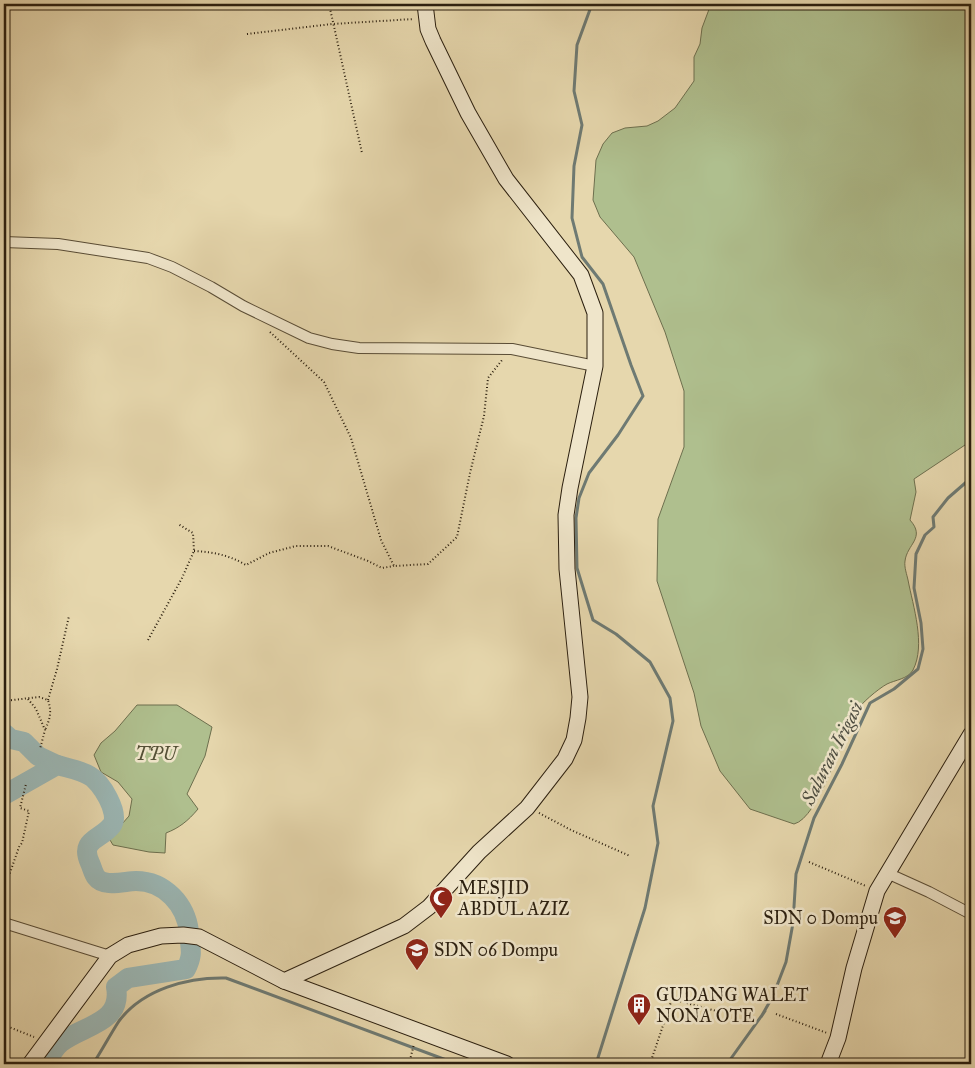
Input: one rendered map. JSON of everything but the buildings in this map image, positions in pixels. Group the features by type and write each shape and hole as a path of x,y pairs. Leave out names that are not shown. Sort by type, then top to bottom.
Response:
{"main road":[{"path":"284,981 404,926 417,918 479,852 528,808 565,759 574,740 578,718 580,698 567,570 566,514 595,366 594,313 581,275 506,179 468,113 433,41 426,11"},
{"path":"828,1064 838,1038 854,968 877,891 971,734"},
{"path":"30,1064 110,956 146,939 183,935 200,937 284,981 507,1064"}],"street":[{"path":"4,242 58,244 148,258 172,267 211,287 242,306 309,338 332,344 359,348 512,349 595,366"},
{"path":"887,873 930,892 971,914"},
{"path":"4,923 110,956"}],"path":[{"path":"328,4 362,153"},
{"path":"247,34 426,11"},
{"path":"270,331 324,382 351,438 381,540 394,566"},
{"path":"194,551 211,552 233,557 246,565 268,553 296,546 328,546 382,568 428,564 457,537 484,416 488,378 512,349"},
{"path":"148,640 182,578 194,551 193,533 178,524"},
{"path":"40,749 52,710 48,700 69,616"},
{"path":"4,701 39,697 48,700"},
{"path":"28,699 36,709 45,730"},
{"path":"4,890 22,843 29,811 20,808 26,784"},
{"path":"528,808 570,830 630,856"},
{"path":"809,862 877,891"},
{"path":"650,1064 672,999 720,1012"},
{"path":"776,1014 838,1038"},
{"path":"4,1025 45,1042"},
{"path":"409,1064 418,1032"}],"green space":[{"path":"711,4 971,4 971,441 914,479 916,492 910,520 914,526 916,536 906,555 905,563 918,637 917,660 913,670 905,677 879,689 858,709 850,723 821,792 803,818 794,824 750,809 720,771 701,726 694,693 657,581 658,519 684,447 684,391 665,332 634,257 600,217 593,200 596,160 603,144 612,133 625,128 647,126 658,121 675,108 694,81 694,57 700,44 702,28"},
{"name":"TPU","path":"137,705 177,705 212,727 205,756 187,794 198,809 183,824 166,833 165,853 113,845 110,840 129,816 132,799 118,782 101,772 94,755 101,743 115,731"}],"waterway":[{"path":"592,4 577,45 574,91 582,125 574,166 572,218 582,257 603,284 643,396 618,435 589,473 579,498 576,518 577,568 593,620 616,634 650,662 670,698 673,721 653,806 658,843 645,908 596,1064"},
{"name":"Saluran Irigasi","path":"727,1064 765,1011 761,1017 773,996 786,962 793,923 796,874 814,818 842,764 870,703 894,689 918,669 923,649 921,623 914,588 916,554 925,535 934,527 933,517 948,498 971,478"},
{"path":"4,733 11,739 24,742 38,756 57,765"},
{"path":"4,795 57,765 90,776 99,784 108,798 114,820 112,825 89,844 87,849 87,855 95,875 104,882 146,882 165,890 179,904 184,913 189,932 191,955 186,969 128,978 116,987 116,1002 110,1014 100,1022 62,1041 53,1051 49,1064"},
{"path":"93,1064 119,1021 141,1001 167,987 211,978 226,978 457,1064"}],"place":[{"name":"MESJID ABDUL AZIZ","path":"441,919"},
{"name":"SDN 0 Dompu","path":"895,939"},
{"name":"SDN 06 Dompu","path":"417,971"},
{"name":"GUDANG WALET NONA OTE","path":"639,1026"}]}
